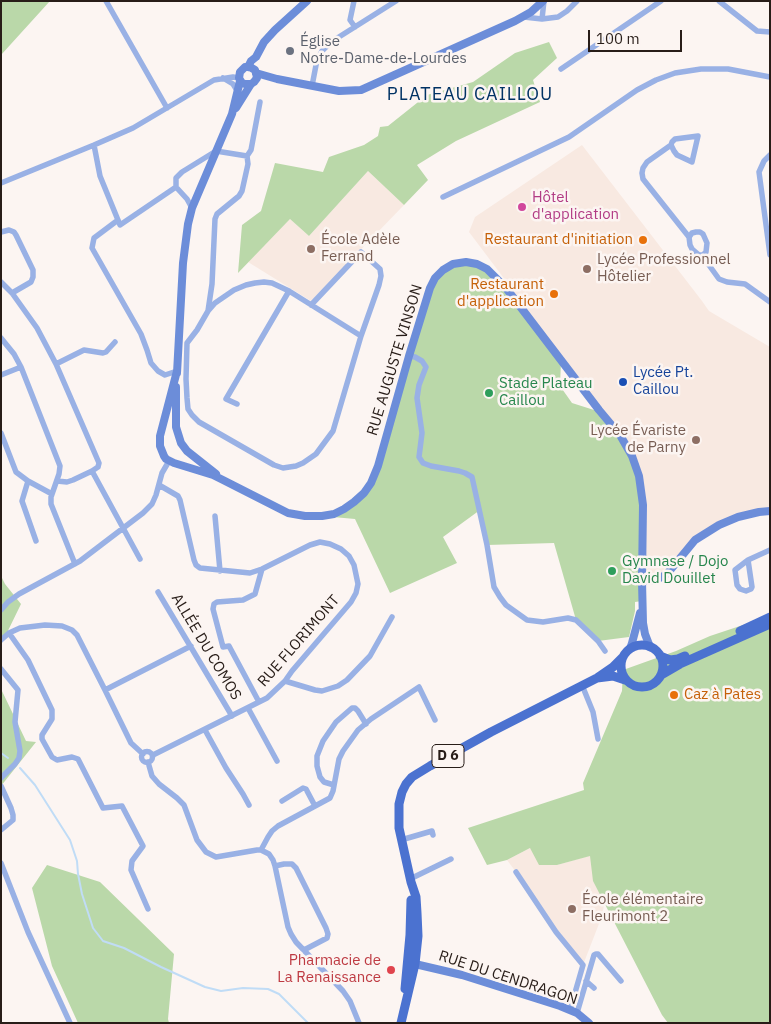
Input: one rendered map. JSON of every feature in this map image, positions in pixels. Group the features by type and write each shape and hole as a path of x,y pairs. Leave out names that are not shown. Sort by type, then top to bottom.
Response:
{"main road":[{"path":"232,114 264,42 307,1"},
{"path":"232,114 238,92 239,75 251,74 339,90 361,90 524,17 543,1"},
{"path":"240,80 245,84 251,74"},
{"name":"RUE AUGUSTE VINSON","path":"224,480 187,451 181,443 177,433 175,413 185,240 192,208 232,114"},
{"name":"RUE AUGUSTE VINSON","path":"177,367 160,436 160,446 164,456 172,462 224,480 288,513 304,516 334,514 354,502 371,483 378,466 430,288 435,278 453,264 466,262 477,264 487,269 506,288 620,435 632,456 639,476 643,505 643,623 650,647"},
{"path":"162,423 172,426 177,433"},
{"path":"172,462 181,461 187,451"},
{"path":"642,581 656,580 667,574 695,540 719,525 738,517 770,511"},
{"name":"RUE AUGUSTE VINSON","path":"630,649 642,601"},
{"path":"660,656 670,660 678,659 770,617"},
{"path":"662,674 680,664 770,624"},
{"path":"636,646 650,647 660,656 663,668 662,674 654,684 642,688 636,687 625,680 622,675 621,663 623,657 630,649 636,646"},
{"name":"D 6","path":"401,1023 410,935 410,880 399,828 399,804 406,784 412,777 491,732 597,678 623,657"},
{"name":"D 6","path":"597,678 612,676 625,680"},
{"path":"410,880 414,913 412,960 416,964"},
{"name":"D 6","path":"401,1023 416,964"},
{"name":"RUE DU CENDRAGON","path":"416,964 462,975 517,992 574,1012 589,1023"}],"street":[{"path":"106,1 167,108"},
{"path":"354,1 350,20 355,27"},
{"path":"312,86 317,60 322,51 331,42 396,1"},
{"path":"542,19 543,1"},
{"path":"524,17 542,19 558,17 568,11 577,1"},
{"path":"718,1 756,31 770,32"},
{"path":"561,69 660,2"},
{"path":"443,197 568,137 636,90 675,73 701,69 728,69 770,77"},
{"path":"1,183 133,128 214,80 251,74"},
{"path":"222,79 233,77 240,80"},
{"path":"222,79 232,84 238,92"},
{"path":"208,311 212,284 215,219 217,214 239,196 242,191 248,164 247,156 251,150 260,102"},
{"path":"672,145 677,155 692,162 698,136 675,139 672,145 647,162 643,168 643,179 689,237 692,250 698,255 703,255"},
{"path":"94,145 100,176 120,225 176,187"},
{"path":"192,208 176,187 176,178 182,172 216,151 247,156"},
{"path":"770,156 764,160 759,172 770,256"},
{"path":"118,220 94,238 92,248 141,334 151,363 158,371 165,375 177,367 186,356"},
{"path":"1,232 6,230 14,232 33,270 31,282 12,293"},
{"path":"689,237 692,233 696,232 703,234 707,243 706,252 703,255"},
{"path":"311,305 361,252 380,269 379,285 330,437 316,454 303,464 296,466 284,468 274,465 199,422 192,415 188,409 187,398 187,343 215,303 246,284 272,283 361,336"},
{"path":"703,255 719,279 745,284 770,302"},
{"path":"1,282 12,293 37,328 56,364 98,459 98,467 92,471 67,482 57,481"},
{"path":"236,404 226,398 288,291"},
{"path":"1,338 14,354 21,367 60,466 51,504 75,564"},
{"path":"178,338 187,343"},
{"path":"56,364 84,350 106,352 115,342"},
{"path":"409,356 422,361 426,367 419,385 417,398 422,433 419,458 423,463 431,466 459,471 472,476 494,587 500,597 506,605 528,620 543,622 568,618 576,620 598,641 605,651"},
{"path":"1,374 21,367"},
{"path":"1,433 16,472 52,494"},
{"path":"1,610 19,594 80,561 143,513 152,504 162,473 172,462"},
{"path":"92,471 140,559"},
{"path":"28,481 22,501 36,541"},
{"name":"RUE FLORIMONT","path":"153,755 267,698 284,681 351,602 358,584 357,574 349,556 341,549 320,542 250,574 204,570 196,565 178,496 159,485"},
{"path":"215,516 220,571"},
{"path":"748,560 752,586 751,589 746,591 740,589 738,585 735,572 737,568 748,560 770,550"},
{"path":"259,702 229,646 223,647 213,609 214,604 217,602 243,600 254,594 262,569"},
{"name":"ALLÉE DU COMOS","path":"158,592 232,716"},
{"path":"284,681 322,691 338,686 347,680 370,656 392,617"},
{"path":"1,640 9,632 20,628 44,625 62,626 72,630 77,635 130,743 143,754"},
{"path":"9,632 28,660 52,710 52,719 42,735 42,739 52,757 57,760 72,757 78,759 103,808 122,806 143,846 132,861 131,870 148,909"},
{"path":"105,690 191,646"},
{"path":"1,668 18,690 15,722 20,751 19,758 15,764 1,778"},
{"path":"582,685 593,712 598,739"},
{"path":"262,850 272,831 278,826 330,798 339,759 358,730 419,687 435,720"},
{"path":"248,708 276,761"},
{"path":"334,785 324,782 320,777 317,766 317,756 323,741 336,722 352,708 358,711 366,724"},
{"path":"205,730 249,805"},
{"path":"143,754 148,752 153,755 153,758 148,762"},
{"path":"143,754 143,760 148,762 152,776 184,805 197,840 206,852 216,857 262,850 274,860 288,927 293,938 344,991 359,1023"},
{"path":"1,786 12,808 13,815 13,820 1,830"},
{"path":"282,801 304,788 315,806"},
{"path":"401,840 432,831 434,835"},
{"path":"410,880 451,859"},
{"path":"1,863 28,932 70,1023"},
{"path":"275,866 292,864 296,868 326,928 327,938 304,950"},
{"path":"516,872 556,932 583,965 574,1012"},
{"path":"574,1012 594,955 598,954 621,981"},
{"path":"586,981 594,988"}],"shaded area":[{"path":"582,145 709,311 770,347 770,511 759,512 702,535 667,574 642,581 632,456 506,288 509,285 469,232 475,217"},
{"name":"École Adèle Ferrand","path":"368,171 404,205 311,301 248,262 290,219 309,236"},
{"name":"École élémentaire Fleurimont 2","path":"530,848 557,865 592,855 611,868 602,916 583,965 556,932 507,860"}],"green space":[{"path":"1,1 50,1 1,55"},
{"path":"549,42 557,58 533,80 540,102 456,141 417,165 428,180 404,205 368,171 309,236 290,219 238,273 242,225 261,211 275,163 323,172 329,157 364,145 378,136 380,127 388,126 427,95 473,82 515,53"},
{"path":"466,262 487,269 561,361 560,386 572,403 599,410 620,435 639,476 642,601 635,602 635,611 629,637 598,641 576,620 554,543 487,545 480,510 443,537 457,563 390,593 355,519 322,516 334,514 371,483 430,288 443,270"},
{"path":"1,576 21,604 1,645"},
{"path":"770,616 770,1023 668,1023 662,1015 593,881 590,856 557,865 539,865 530,848 507,860 487,865 468,828 584,790 583,783 622,691 623,670 676,651 710,636"},
{"path":"1,689 26,741 36,742 1,786"},
{"path":"47,865 100,882 174,954 169,1023 78,1023 52,966 32,888"}],"waterway":[{"path":"1,753 8,758"},
{"path":"20,768 35,785 70,840 77,861 82,894 93,928 103,941 124,948 205,987 221,991 243,988 268,989 279,994 308,1023"}],"place":[{"name":"Église Notre-Dame-de-Lourdes","path":"290,51"},
{"name":"Hôtel d'application","path":"522,207"},
{"name":"Restaurant d'initiation","path":"643,240"},
{"name":"École Adèle Ferrand","path":"311,249"},
{"name":"Lycée Professionnel Hôtelier","path":"587,269"},
{"name":"Restaurant d'application","path":"554,294"},
{"name":"Lycée Pt. Caillou","path":"623,382"},
{"name":"Stade Plateau Caillou","path":"489,393"},
{"name":"Lycée Évariste de Parny","path":"696,440"},
{"name":"Gymnase / Dojo David Douillet","path":"612,571"},
{"name":"Caz à Pates","path":"674,695"},
{"name":"École élémentaire Fleurimont 2","path":"572,909"},
{"name":"Pharmacie de La Renaissance","path":"391,970"}],"district":[{"name":"PLATEAU CAILLOU","path":"470,95"}]}
